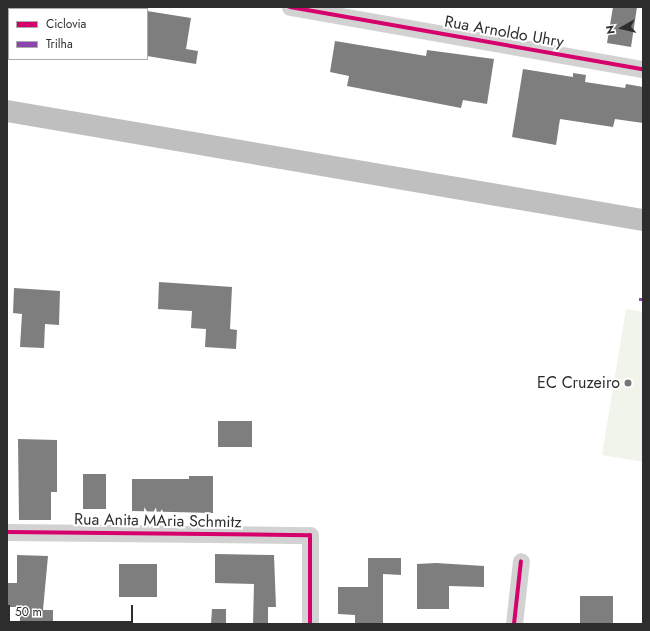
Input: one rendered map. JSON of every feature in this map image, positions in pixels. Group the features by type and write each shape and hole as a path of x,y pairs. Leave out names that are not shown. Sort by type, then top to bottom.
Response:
{"highway":[{"path":"7,111 643,220"}],"street":[{"name":"Rua Arnoldo Uhry","path":"290,7 643,69"},
{"name":"Rua Anita MAria Schmitz","path":"7,532 310,535 310,624"},
{"path":"514,624 521,561"}],"shaded area":[{"name":"EC Cruzeiro","path":"626,309 643,312 643,462 602,455"}],"building":[{"path":"613,7 637,7 631,47 607,43"},
{"path":"148,11 191,18 186,49 198,51 196,64 148,56"},
{"path":"335,41 426,56 427,50 494,59 487,104 463,100 461,108 347,86 349,76 330,72"},
{"path":"523,69 573,77 573,73 586,75 585,82 625,88 626,84 643,87 643,123 615,119 613,127 560,119 556,145 512,137"},
{"path":"159,282 232,287 230,329 237,330 236,349 205,347 206,329 191,328 192,311 158,309"},
{"path":"14,288 60,291 59,325 45,324 44,348 20,347 22,314 13,313"},
{"path":"218,421 252,421 252,447 218,447"},
{"path":"18,439 57,440 57,492 51,492 51,520 19,520"},
{"path":"83,474 106,474 106,509 83,509"},
{"path":"189,476 213,476 213,513 132,511 132,479 189,479"},
{"path":"215,554 274,555 276,607 268,607 268,624 253,624 254,584 215,583"},
{"path":"17,555 48,556 43,610 53,610 53,624 20,624 20,607 7,607 7,583 17,583"},
{"path":"368,558 401,558 401,575 383,574 383,624 355,624 355,615 338,614 338,587 368,587"},
{"path":"436,563 484,566 484,587 449,586 449,609 417,609 417,564"},
{"path":"119,564 157,564 157,597 119,597"},
{"path":"580,596 613,596 613,624 580,624"},
{"path":"212,609 226,609 226,624 211,624"}],"cycle path":[{"path":"290,7 643,69"},
{"path":"7,532 310,535 310,624"},
{"path":"514,624 521,561"}],"place":[{"name":"EC Cruzeiro","path":"628,383"}]}
